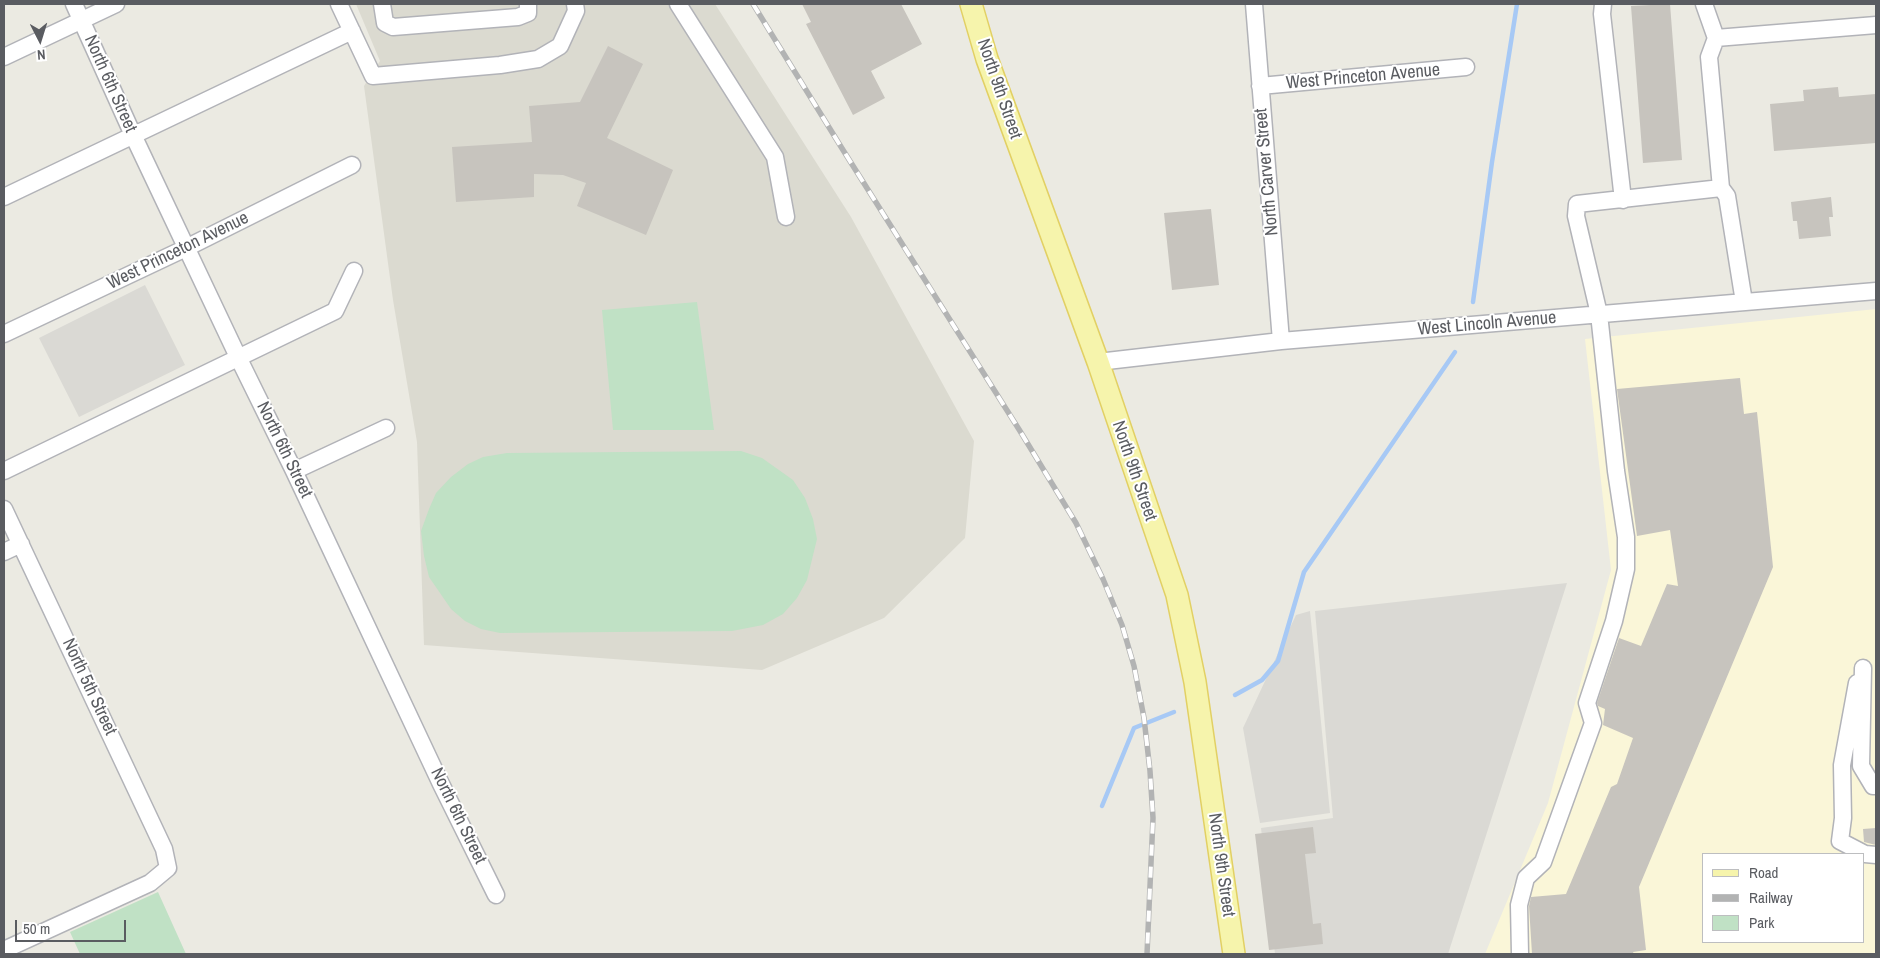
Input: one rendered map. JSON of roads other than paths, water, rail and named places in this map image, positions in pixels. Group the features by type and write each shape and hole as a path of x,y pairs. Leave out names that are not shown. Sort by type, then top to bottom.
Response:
{"main road":[{"name":"North 9th Street","path":"971,4 987,59 1098,362 1176,595 1195,682 1234,954"}],"street":[{"name":"North 6th Street","path":"74,4 238,359 294,471 441,784 496,895"},
{"path":"4,57 116,4"},
{"path":"339,4 373,76 538,60 560,46 576,11 576,4"},
{"path":"382,4 385,23 393,27 518,17 528,13 528,4"},
{"path":"678,4 775,157 786,217"},
{"name":"North Carver Street","path":"1254,4 1281,341"},
{"path":"1603,4 1602,14 1623,200"},
{"path":"1704,4 1716,38 1709,57 1722,188 1727,196 1744,302"},
{"path":"1716,38 1876,25"},
{"path":"4,197 352,31"},
{"name":"West Princeton Avenue","path":"1260,86 1466,67"},
{"name":"West Princeton Avenue","path":"4,334 186,248 352,166"},
{"path":"1520,954 1519,905 1526,878 1543,862 1593,723 1587,703 1614,621 1626,569 1626,537 1616,471 1599,314 1576,216 1577,204 1722,188"},
{"path":"4,471 335,311 354,271"},
{"name":"West Lincoln Avenue","path":"1098,362 1281,341 1876,291"},
{"path":"294,471 386,428"},
{"name":"North 5th Street","path":"4,509 164,849 168,868 150,883 4,950"},
{"path":"4,552 21,544"},
{"path":"1863,853 1840,841 1843,818 1842,765 1860,675 1861,766 1874,786 1876,786"}],"waterway":[{"path":"1473,302 1492,162 1517,4"},
{"path":"1235,695 1262,680 1278,661 1304,572 1455,352"},
{"path":"1102,806 1134,728 1174,712"}],"railway":[{"path":"753,4 1020,431 1076,523 1103,579 1122,625 1134,666 1144,718 1153,818 1147,954"}]}
